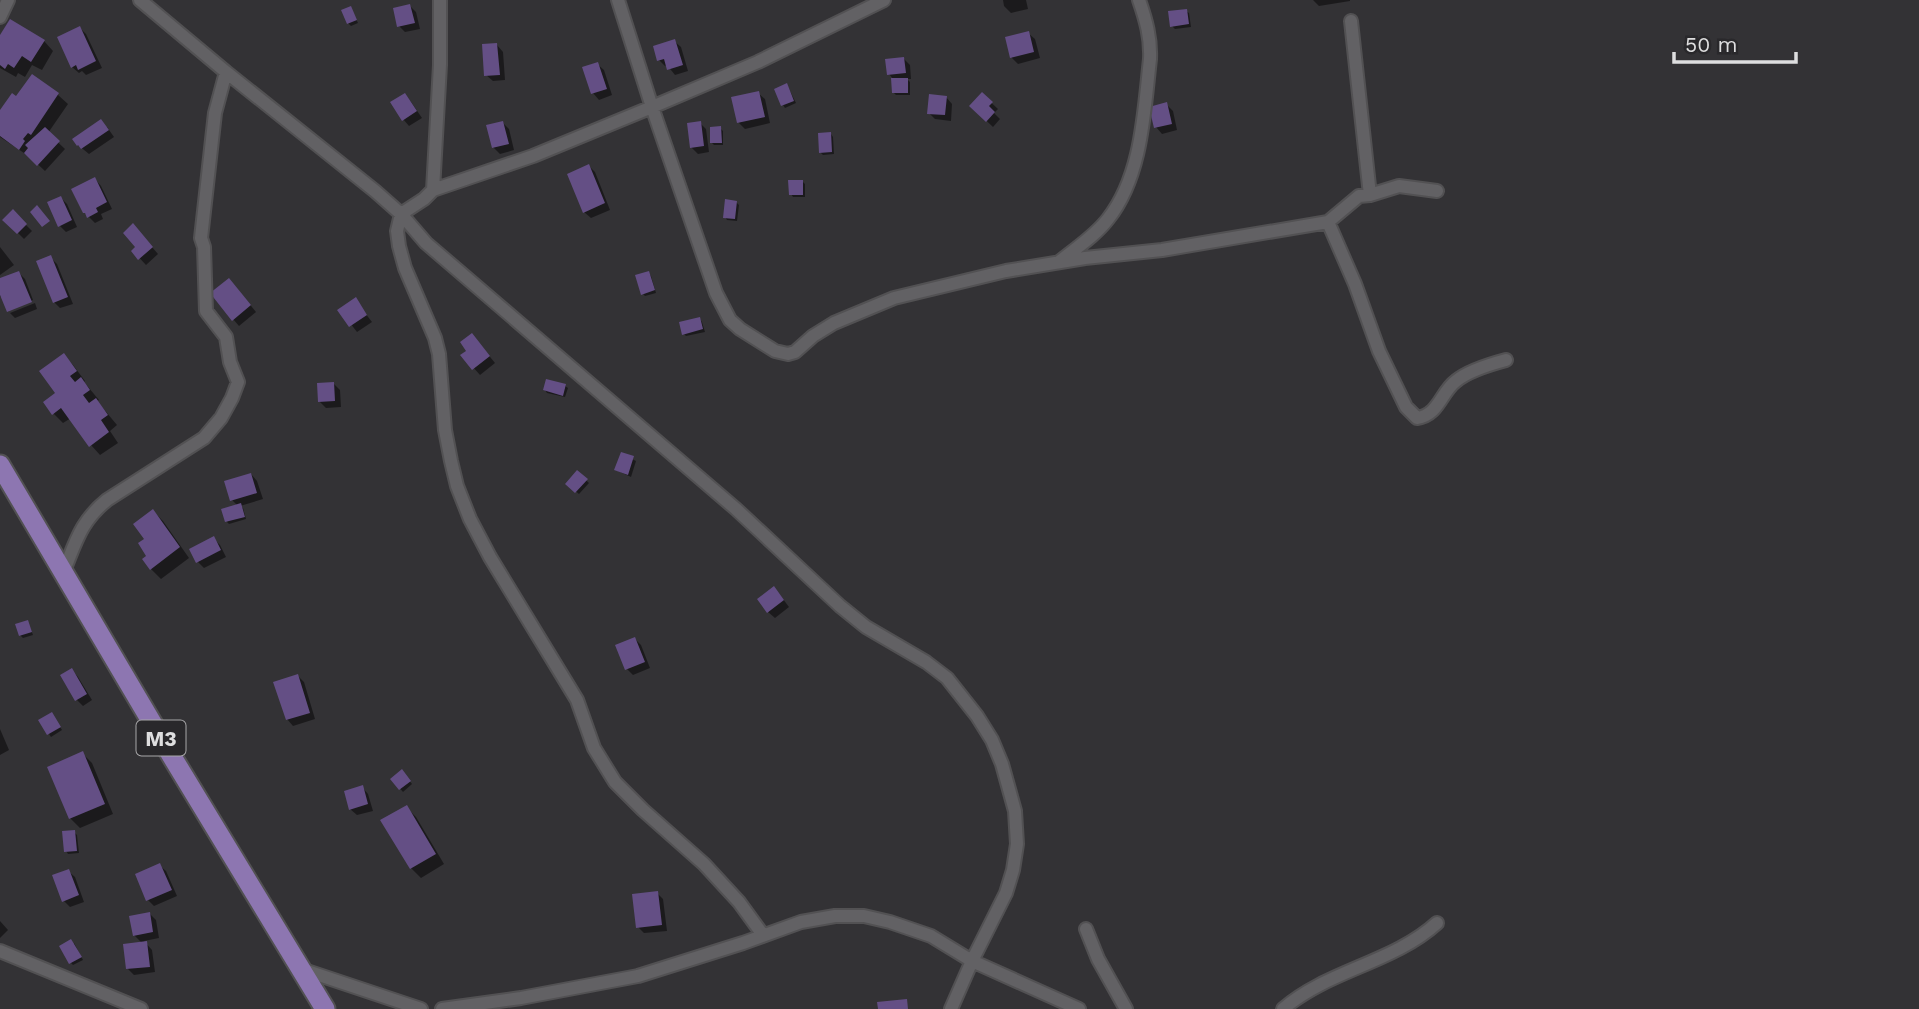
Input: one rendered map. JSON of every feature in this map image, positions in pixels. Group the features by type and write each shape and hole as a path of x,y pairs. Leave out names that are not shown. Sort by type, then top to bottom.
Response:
{"main road":[{"name":"M3","path":"0,465 325,1009"}],"street":[{"path":"0,16 8,0"},
{"path":"140,0 401,214 426,243 736,509 840,606 866,627 926,662 947,678 964,697 992,740 1002,764 1015,811 1017,844 1006,893 951,1009"},
{"path":"433,190 440,65 440,0"},
{"path":"618,0 716,293 730,320 775,351 788,354 795,352 834,323 894,298 1006,271 1162,250 1328,222 1359,196 1399,186 1437,191"},
{"path":"763,935 740,902 704,864 615,782 594,748 577,700 490,557 470,519 457,486 445,430 439,354 435,338 405,268 397,231 401,214 433,190 533,156 652,107 758,62 884,0"},
{"path":"1058,262 1108,220 1122,199 1135,169 1151,41 1139,0"},
{"path":"1351,21 1370,195"},
{"path":"63,573 82,526 92,512 204,438 220,418 238,382 230,362 226,337 206,311 204,247 201,238 215,113 226,72"},
{"path":"1328,222 1355,284 1379,351 1406,407 1413,415 1418,418 1428,414 1441,402 1455,381 1506,360"},
{"path":"442,1009 534,996 638,976 801,922 835,916 864,916 931,936 972,961 1079,1009"},
{"path":"1283,1009 1303,993 1417,939 1437,923"},
{"path":"1086,929 1098,958 1126,1009"},
{"path":"0,951 141,1009"},
{"path":"301,969 421,1009"}],"building":[{"path":"410,4 415,23 397,27 393,8"},
{"path":"351,6 357,20 347,24 341,10"},
{"path":"1187,9 1189,24 1170,27 1168,11"},
{"path":"10,19 45,40 31,62 22,56 14,68 8,64 5,69 0,65 0,35"},
{"path":"80,26 96,61 78,70 76,65 71,68 57,37"},
{"path":"1029,31 1034,52 1010,58 1005,37"},
{"path":"675,39 683,65 667,70 664,59 657,61 653,46"},
{"path":"497,43 500,75 484,76 482,44"},
{"path":"904,57 906,73 887,75 885,59"},
{"path":"598,62 607,89 591,94 582,67"},
{"path":"32,74 59,93 31,135 28,133 23,139 25,141 19,150 0,136 0,110 12,93 16,96"},
{"path":"891,78 908,78 908,93 892,93"},
{"path":"787,83 794,101 781,106 774,89"},
{"path":"759,91 765,117 737,123 731,97"},
{"path":"982,92 993,102 989,106 995,112 986,122 969,106"},
{"path":"405,93 417,111 402,121 390,102"},
{"path":"929,94 947,96 945,115 927,114"},
{"path":"1167,102 1172,124 1154,128 1149,107"},
{"path":"101,119 109,130 81,149 77,146 72,139"},
{"path":"503,121 509,144 492,148 486,125"},
{"path":"701,121 704,146 690,148 687,123"},
{"path":"721,126 722,143 710,143 710,127"},
{"path":"45,127 60,141 37,166 24,153 28,148 25,145"},
{"path":"831,132 832,152 819,153 818,133"},
{"path":"589,164 605,203 583,213 567,174"},
{"path":"95,177 107,202 96,208 98,212 87,218 71,189"},
{"path":"788,180 803,180 803,195 789,195"},
{"path":"61,196 72,220 58,227 47,202"},
{"path":"725,199 737,201 735,219 723,218"},
{"path":"37,205 50,221 42,227 30,212"},
{"path":"13,209 27,224 17,234 2,220"},
{"path":"133,223 153,247 138,260 131,251 135,247 123,233"},
{"path":"51,255 68,297 53,303 36,261"},
{"path":"19,271 32,302 7,312 0,295 0,278"},
{"path":"649,271 655,290 641,295 635,275"},
{"path":"229,278 251,305 232,321 210,293"},
{"path":"356,297 367,315 349,327 337,310"},
{"path":"700,317 703,329 682,335 679,322"},
{"path":"472,333 490,356 472,370 460,355 466,351 460,342"},
{"path":"64,353 77,371 70,376 75,382 81,377 90,390 83,395 89,403 96,398 108,415 101,420 109,432 89,447 61,408 52,415 43,402 55,393 39,371"},
{"path":"546,379 566,384 563,396 543,390"},
{"path":"334,382 335,401 318,402 317,383"},
{"path":"621,452 634,456 628,475 614,470"},
{"path":"577,470 588,479 575,493 565,484"},
{"path":"251,473 257,493 230,501 224,481"},
{"path":"241,503 245,517 225,522 221,509"},
{"path":"153,509 180,547 150,570 142,559 146,556 138,543 144,539 133,524"},
{"path":"214,536 221,550 196,563 189,549"},
{"path":"774,586 784,600 767,613 757,599"},
{"path":"28,620 32,632 19,636 15,624"},
{"path":"635,637 645,662 625,670 615,645"},
{"path":"72,668 87,694 75,701 60,675"},
{"path":"298,674 310,713 286,720 273,682"},
{"path":"52,712 61,727 47,735 38,720"},
{"path":"83,751 105,804 69,819 47,767"},
{"path":"402,769 411,781 399,790 390,779"},
{"path":"363,785 368,804 349,810 344,791"},
{"path":"407,805 436,854 410,869 380,820"},
{"path":"75,830 77,851 64,852 62,831"},
{"path":"160,863 172,890 146,901 135,874"},
{"path":"69,869 79,895 62,902 52,875"},
{"path":"658,891 662,925 636,928 632,894"},
{"path":"150,912 153,932 133,936 129,916"},
{"path":"71,939 82,957 69,964 59,946"},
{"path":"147,941 150,967 126,969 123,944"},
{"path":"907,999 908,1009 878,1009 877,1002"}]}
